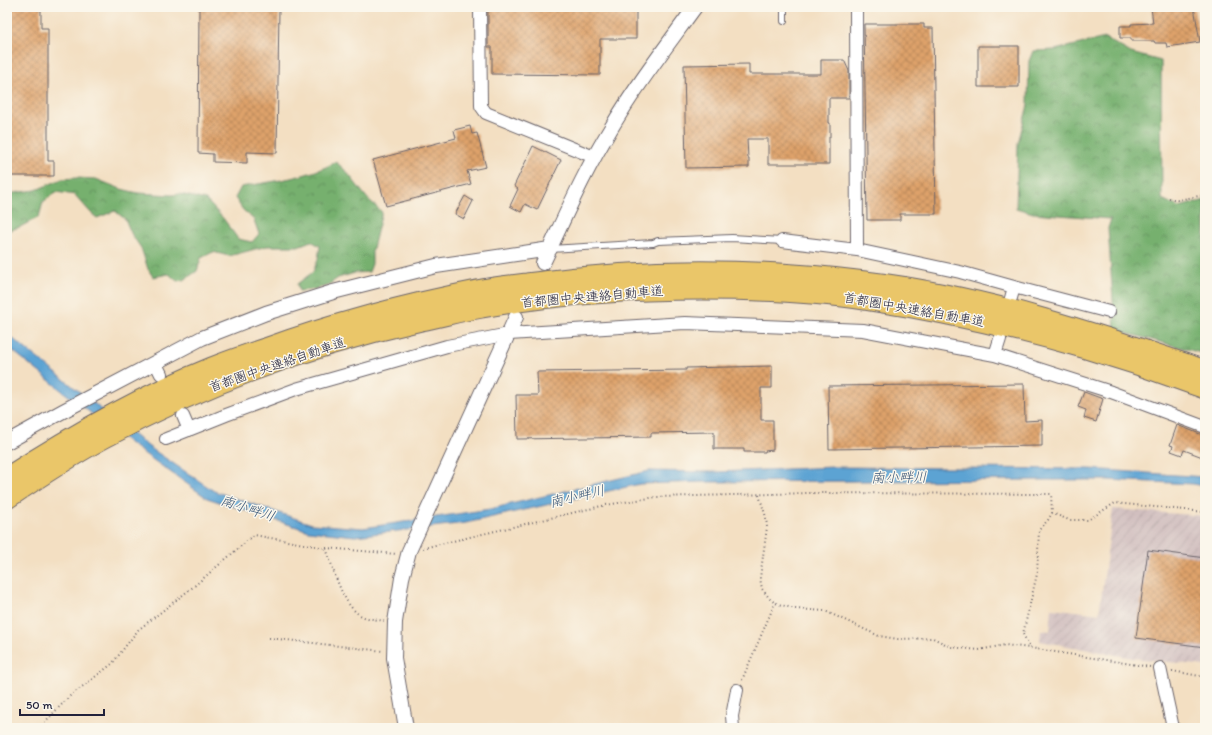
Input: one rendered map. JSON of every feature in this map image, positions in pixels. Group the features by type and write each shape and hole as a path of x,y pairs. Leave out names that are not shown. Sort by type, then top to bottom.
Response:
{"highway":[{"name":"首都圏中央連絡自動車道","path":"7,478 125,418 163,390 213,368 304,335 391,310 479,291 556,280 677,272 734,272 792,275 867,282 937,294 1058,323 1205,371"},
{"name":"首都圏中央連絡自動車道","path":"125,418 171,404 221,383 316,348 396,326 481,307 561,296 616,291 675,289 792,291 863,299 933,311 991,323 1053,339 1132,362 1205,388"},
{"name":"首都圏中央連絡自動車道","path":"7,498 64,461 94,434"}],"street":[{"path":"480,7 481,106 486,113 594,157"},
{"path":"543,263 594,157 609,130 653,64 695,7"},
{"path":"856,7 857,250"},
{"path":"782,241 857,250 960,272 1012,293 1109,312"},
{"path":"7,442 97,393 158,368 202,338 266,312 333,292 436,266 550,249"},
{"path":"406,728 394,658 395,622 408,552 516,317"},
{"path":"166,439 296,389 447,346 508,334 685,323 863,330 995,355 1111,392 1205,427"},
{"path":"995,355 1000,339"},
{"path":"183,416 189,430"},
{"path":"1160,668 1172,728"},
{"path":"733,728 732,716 737,690"}],"lane":[{"path":"784,7 784,21"},
{"path":"550,249 693,239 732,238 782,241"}],"path":[{"path":"1169,198 1177,200 1205,195"},
{"path":"759,494 766,517 767,527 760,578 762,588 770,599 775,602 795,609 824,611 878,636 898,639 933,638 952,647 980,650 1005,644 1205,676"},
{"path":"39,728 70,696 112,664 138,630 193,587 254,535 326,548 408,552 606,505 656,497 759,494 1051,494 1052,513 1039,530 1037,574 1023,634 1030,648"},
{"path":"1052,513 1069,520 1088,520 1115,503 1205,512"},
{"path":"326,548 345,599 357,613 369,618 395,622"},
{"path":"737,690 775,602"},
{"path":"269,638 395,653"}],"shaded area":[{"path":"1113,509 1205,516 1205,666 1133,658 1040,641 1041,630 1050,631 1052,608 1099,614"}],"green space":[{"path":"1105,38 1131,53 1161,61 1162,199 1179,207 1205,200 1205,354 1115,330 1108,228 1111,219 1033,213 1016,208 1018,143 1028,105 1029,61 1033,51 1055,50"},
{"path":"336,162 346,171 367,198 382,212 372,252 372,264 369,272 355,273 338,278 327,286 311,290 299,291 297,284 313,272 318,259 320,246 311,241 298,246 267,246 229,256 213,252 201,258 197,271 184,280 177,281 169,274 153,277 148,269 141,248 132,235 125,219 115,211 97,218 75,195 56,192 43,202 39,217 20,227 7,231 7,194 36,190 62,179 76,178 96,179 121,189 138,193 180,194 206,200 223,218 238,239 252,242 259,234 254,220 243,210 235,198 241,187 302,175"}],"water":[{"name":"南小畔川","path":"7,334 149,447 214,491 312,524 363,528 490,509 649,471 716,472 834,467 1090,469 1205,477 1205,486 1193,484 1107,480 705,482 640,484 466,523 355,536 309,531 207,498 132,445 7,346"}],"building":[{"path":"7,7 41,7 41,28 48,28 48,161 54,161 54,176 7,176"},
{"path":"199,7 279,7 277,153 247,152 247,163 213,162 213,154 198,153"},
{"path":"488,7 636,7 636,39 600,39 600,75 492,74 492,47 488,47"},
{"path":"1151,7 1194,7 1200,42 1167,47 1166,43 1155,43 1154,41 1131,41 1131,38 1120,38 1120,26 1153,23"},
{"path":"864,24 924,24 924,28 933,28 936,214 900,214 900,220 867,220"},
{"path":"978,46 1019,46 1019,87 978,87"},
{"path":"821,60 844,60 849,71 849,98 829,98 829,164 768,164 768,139 747,139 749,167 686,168 684,65 749,64 749,74 821,74"},
{"path":"470,126 472,134 477,133 486,167 467,171 471,184 386,206 373,160 456,138 454,130"},
{"path":"533,146 561,160 537,210 525,204 521,212 510,206 518,189 514,186"},
{"path":"465,196 473,201 464,219 455,214"},
{"path":"772,366 772,388 761,388 761,420 773,420 773,450 765,452 744,452 744,449 714,449 714,432 651,433 651,437 517,439 516,395 538,395 537,372 686,370 686,368"},
{"path":"1024,384 1025,421 1042,420 1042,446 829,449 828,386"},
{"path":"1084,392 1103,399 1096,422 1084,418 1086,410 1078,407"},
{"path":"1177,425 1205,436 1205,458 1184,450 1182,455 1171,451 1173,446 1170,445"},
{"path":"1148,550 1205,558 1205,647 1136,638"}]}
